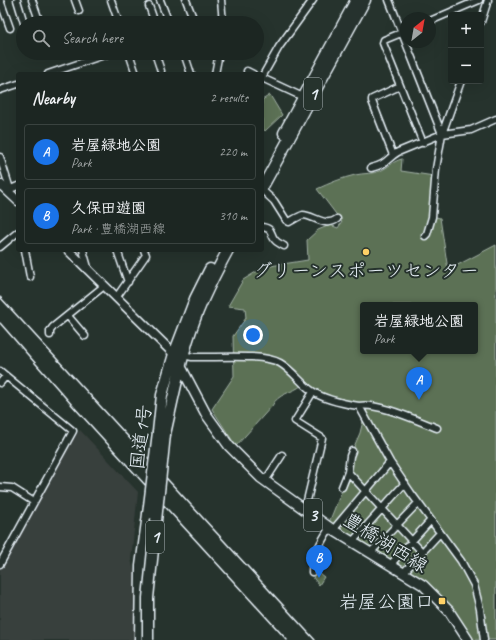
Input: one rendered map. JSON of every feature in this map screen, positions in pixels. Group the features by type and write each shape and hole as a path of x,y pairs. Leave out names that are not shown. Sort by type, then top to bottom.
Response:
{"highway":[{"name":"1","path":"264,170 356,0"},
{"name":"1","path":"264,185 365,0"},
{"name":"国道1号","path":"140,640 141,566 162,433 181,366 179,354 195,298 220,252"},
{"name":"国道1号","path":"148,640 148,598 162,433 162,395 216,271 227,252"}],"main road":[{"path":"0,184 9,190 16,199"},
{"path":"70,252 116,298 179,354"},
{"name":"豊橋湖西線","path":"181,366 206,414 229,446 265,481 331,528 423,585 449,611 468,640"}],"street":[{"path":"0,0 10,28"},
{"path":"17,0 22,16"},
{"path":"32,0 38,16"},
{"path":"75,0 79,11"},
{"path":"111,0 117,16"},
{"path":"160,0 166,16"},
{"path":"186,0 192,16"},
{"path":"222,0 222,16"},
{"path":"264,74 279,47 313,0"},
{"path":"389,0 400,23"},
{"path":"436,18 479,0"},
{"path":"484,13 488,0"},
{"path":"149,6 153,16"},
{"path":"400,34 384,40 383,43 423,143"},
{"path":"410,48 442,134"},
{"path":"54,72 89,60"},
{"path":"131,60 135,72"},
{"path":"157,60 161,71"},
{"path":"186,60 189,72"},
{"path":"215,72 218,60"},
{"path":"264,79 303,97"},
{"path":"425,236 428,234 432,217 436,169 442,134 460,84"},
{"path":"0,90 16,85"},
{"path":"394,155 372,99 400,86"},
{"path":"371,168 386,163 394,155 442,134 471,130 496,119"},
{"path":"0,157 9,190 16,187"},
{"path":"264,191 274,201 286,220 289,222 303,216 324,222 333,222 337,219"},
{"path":"264,227 271,230 274,239 284,246"},
{"path":"1,246 16,234"},
{"path":"25,252 30,277"},
{"path":"84,252 89,272"},
{"path":"118,252 128,282"},
{"path":"116,298 146,255 145,252"},
{"path":"50,335 50,331 53,327 104,286"},
{"path":"68,316 85,336"},
{"path":"179,354 207,358 228,356 273,360 280,363 313,392 359,406 377,406 437,428"},
{"path":"0,371 73,431 0,564"},
{"path":"0,383 6,376"},
{"path":"305,509 322,438 295,421 313,392"},
{"path":"359,406 390,462 461,561 474,584 480,609 484,640"},
{"path":"342,487 348,472 352,451"},
{"path":"265,481 282,455"},
{"path":"312,572 314,555 331,528 390,462"},
{"path":"348,472 422,552"},
{"path":"353,541 405,483"},
{"path":"0,487 12,488 34,502"},
{"path":"371,552 418,503"},
{"path":"391,564 431,520"},
{"path":"404,572 440,533"}],"shaded area":[{"path":"80,430 138,492 131,559 138,587 135,640 0,640 0,569 59,460"}],"green space":[{"path":"270,95 282,115 265,131 264,130 264,99"},
{"path":"402,159 401,171 434,176 432,216 440,218 448,270 496,245 496,640 468,640 423,585 328,525 349,473 350,456 360,433 364,417 359,406 324,395 302,385 278,398 236,446 212,409 234,376 233,336 246,318 245,308 228,306 243,280 264,267 308,260 307,240 318,230 330,225 338,228 342,222 317,189 350,176 380,171"},
{"path":"315,570 324,577 319,585 312,574"}],"railway":[{"path":"0,297 315,640"},
{"path":"0,323 72,405 287,640"}],"place":[{"name":"グリーンスポーツセンター","path":"366,252"},
{"name":"岩屋緑地公園","path":"419,400"},
{"name":"久保田遊園","path":"319,578"},
{"name":"岩屋公園口","path":"442,601"}]}
